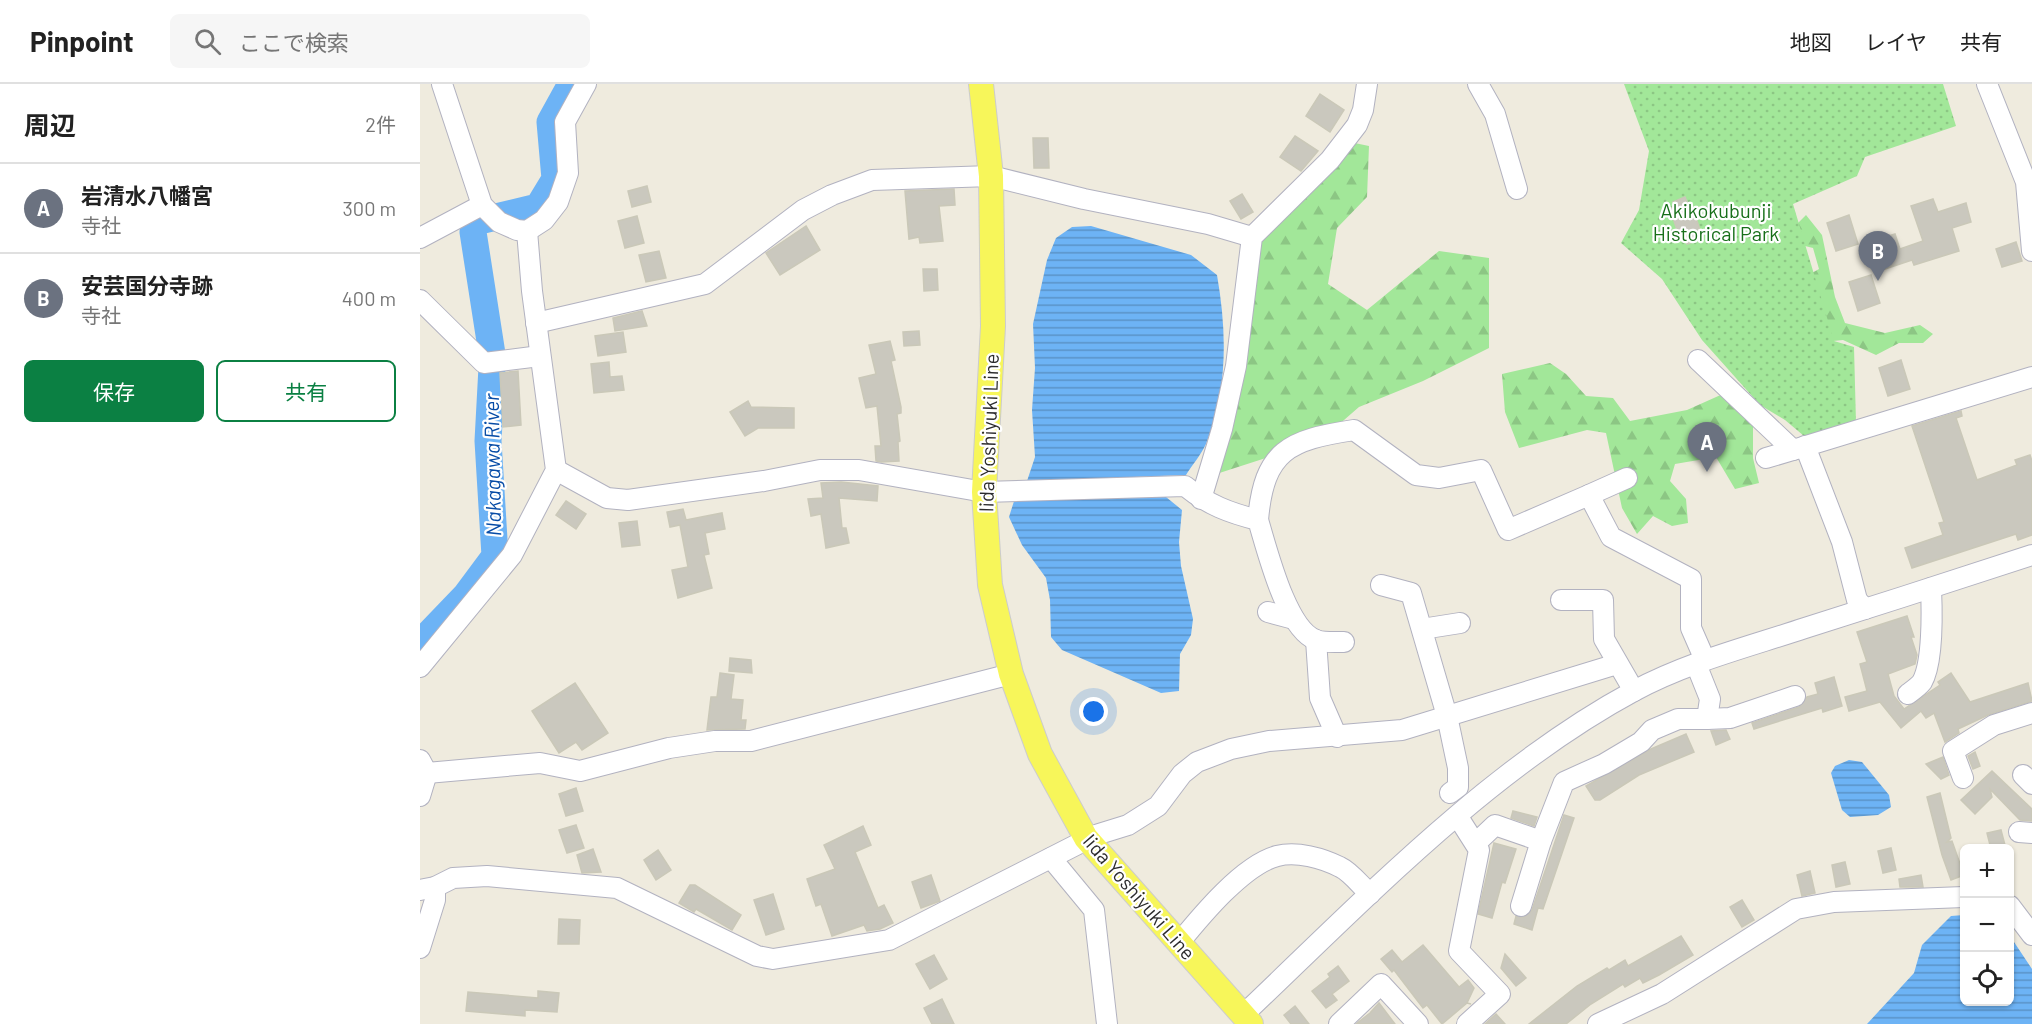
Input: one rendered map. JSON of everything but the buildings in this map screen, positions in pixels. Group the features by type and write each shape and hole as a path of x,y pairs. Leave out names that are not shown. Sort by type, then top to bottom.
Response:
{"main road":[{"name":"Iida Yoshiyuki Line","path":"981,84 991,176 993,326 984,492 990,585 1011,674 1040,754 1086,838 1247,1020"}],"street":[{"path":"442,84 490,213 517,230 527,231 544,220 558,202 568,173 565,122 586,84"},
{"path":"1201,499 1222,429 1236,366 1252,237 1330,160 1357,125 1363,110 1366,84"},
{"path":"1478,84 1495,114 1517,189"},
{"path":"1987,84 2026,182 2032,251"},
{"path":"536,323 705,284 804,210 832,195 872,180 991,176 1084,199 1208,224 1252,237"},
{"path":"420,238 490,213"},
{"path":"420,667 512,555 556,470 540,356 527,231"},
{"path":"420,300 484,363 540,356"},
{"path":"1698,360 1799,448 1842,542 1857,600 1865,609"},
{"path":"1766,458 2032,377"},
{"path":"1344,642 1316,640 1294,619 1275,576 1258,520 1260,495 1270,466 1293,445 1320,435 1354,430 1416,475 1439,478 1481,470 1508,530 1628,478"},
{"path":"556,470 607,498 628,500 764,481 820,470 859,470 984,492 1185,486 1201,499 1225,512 1258,520"},
{"path":"1589,495 1611,537 1691,579 1690,628 1710,699 1707,719"},
{"path":"1247,1020 1370,894 1458,817 1534,754 1634,691 1700,662 2032,555"},
{"path":"1380,585 1411,593 1412,604 1422,629 1447,716 1458,768 1458,787 1450,793"},
{"path":"1908,694 1922,681 1928,659 1932,622 1931,588"},
{"path":"1562,600 1603,600 1604,639 1634,691"},
{"path":"1268,612 1294,619"},
{"path":"1422,629 1460,623"},
{"path":"1316,640 1320,698 1337,737"},
{"path":"420,948 435,900 427,889 453,878 487,876 616,888 757,956 773,959 889,940 1052,858 1086,838 1128,825 1158,806 1182,774 1197,762 1231,749 1269,741 1402,730 1617,664"},
{"path":"420,796 423,766 540,763 580,771 669,748 715,741 762,739 1011,674"},
{"path":"1521,906 1541,841 1564,782 1604,764 1641,742 1652,730 1678,719 1730,718 1795,696"},
{"path":"1963,778 1953,751 1994,725 2032,713"},
{"path":"1458,817 1479,850 1459,951 1500,994 1467,1024"},
{"path":"1476,843 1495,825 1541,841"},
{"path":"1179,943 1199,918 1234,883 1276,856 1293,854 1341,867 1370,894"},
{"path":"1052,858 1094,910 1107,1024"},
{"path":"1598,1024 1662,994 1796,909 1834,902 1960,897"},
{"path":"2014,911 2032,935"},
{"path":"1339,1024 1381,984 1418,1024"}],"green space":[{"name":"Akikokubunji Historical Park","path":"1624,84 1943,84 1956,126 1865,157 1857,176 1793,204 1834,341 1854,347 1856,423 1804,436 1785,420 1760,405 1702,340 1662,279 1621,243 1639,210 1649,151"},
{"path":"1345,141 1369,146 1367,197 1337,228 1328,284 1367,310 1439,251 1489,258 1489,348 1423,381 1359,407 1321,440 1207,477 1252,237"},
{"path":"1806,215 1822,235 1835,297 1845,323 1885,333 1920,325 1933,334 1923,343 1899,343 1876,355 1843,340 1823,342 1796,282 1819,269 1813,248 1797,244 1796,225"},
{"path":"1550,363 1566,374 1586,396 1613,398 1630,421 1687,410 1734,389 1753,411 1753,458 1759,483 1735,489 1716,457 1675,464 1670,481 1686,499 1688,523 1672,526 1653,516 1637,534 1622,508 1606,433 1587,430 1519,448 1505,412 1502,374"}],"water":[{"path":"1091,226 1191,255 1217,275 1224,339 1222,381 1206,444 1186,475 1027,481 1035,457 1032,410 1035,368 1033,324 1047,260 1056,238 1072,227"},
{"path":"1166,497 1182,510 1179,542 1181,566 1193,619 1191,635 1180,654 1179,691 1161,693 1062,650 1051,637 1050,600 1046,578 1022,545 1009,517 1015,498"},
{"path":"1849,760 1862,762 1889,795 1891,807 1878,815 1850,817 1842,810 1831,773 1835,766"},
{"path":"1960,915 1960,1006 2014,1006 2014,942 2032,969 2032,1024 1867,1024 1914,973 1922,945 1951,916"}],"waterway":[{"name":"Nakagawa River","path":"492,354 473,232 475,222 538,207 555,179 550,122 571,84"},
{"name":"Nakagawa River","path":"420,643 466,595 495,556 488,441 492,367"}],"place":[{"name":"安芸国分寺跡","path":"1878,281"},
{"name":"岩清水八幡宮","path":"1707,472"}]}
